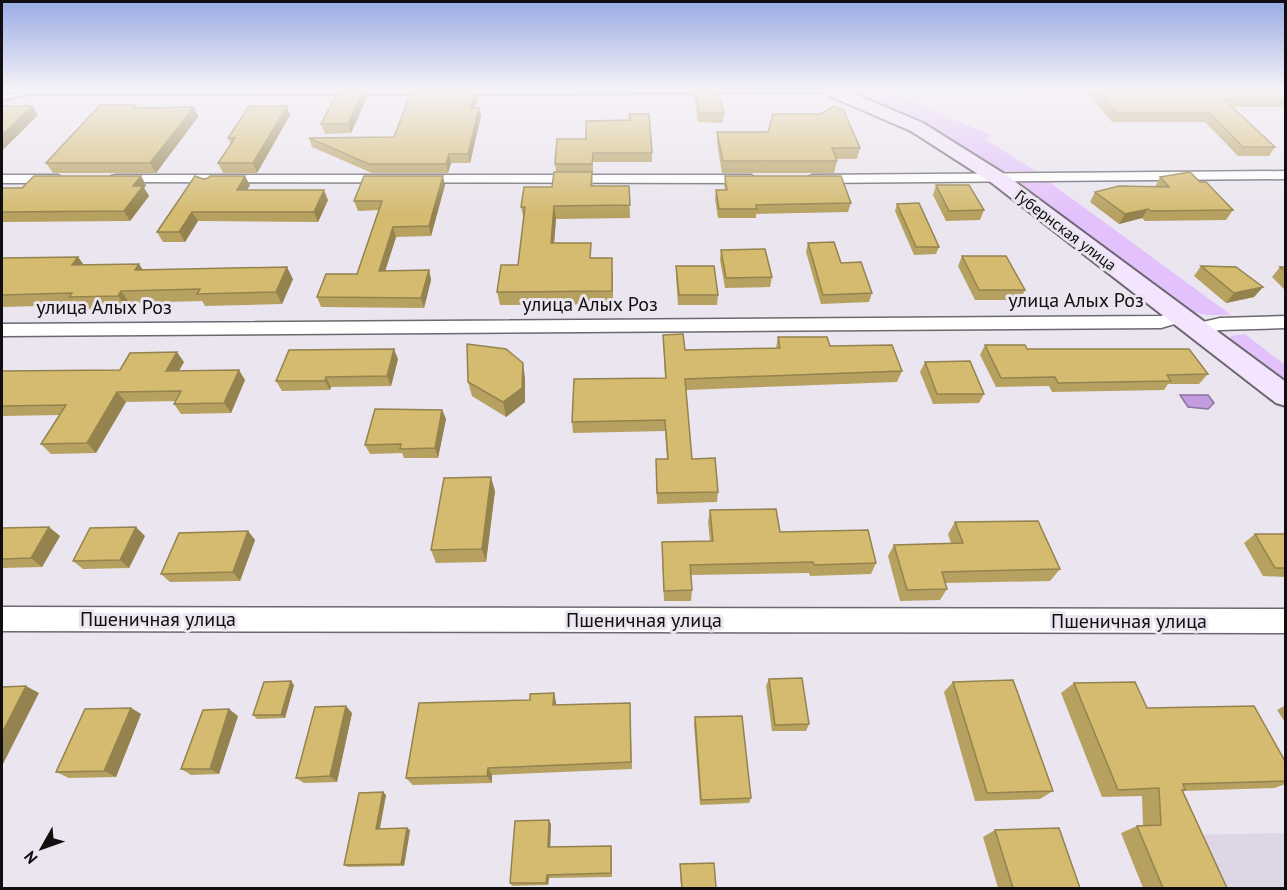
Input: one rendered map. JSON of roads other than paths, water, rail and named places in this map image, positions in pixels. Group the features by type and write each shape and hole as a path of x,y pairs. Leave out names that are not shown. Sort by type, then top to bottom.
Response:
{"street":[{"name":"Губернская улица","path":"924,132 999,179 1286,396"},
{"path":"801,178 999,179 1015,175 1286,175"},
{"path":"97,179 765,178"},
{"path":"2,179 73,179"},
{"name":"улица Алых Роз","path":"2,330 1286,322"},
{"name":"Пшеничная улица","path":"2,619 1286,621"}]}
